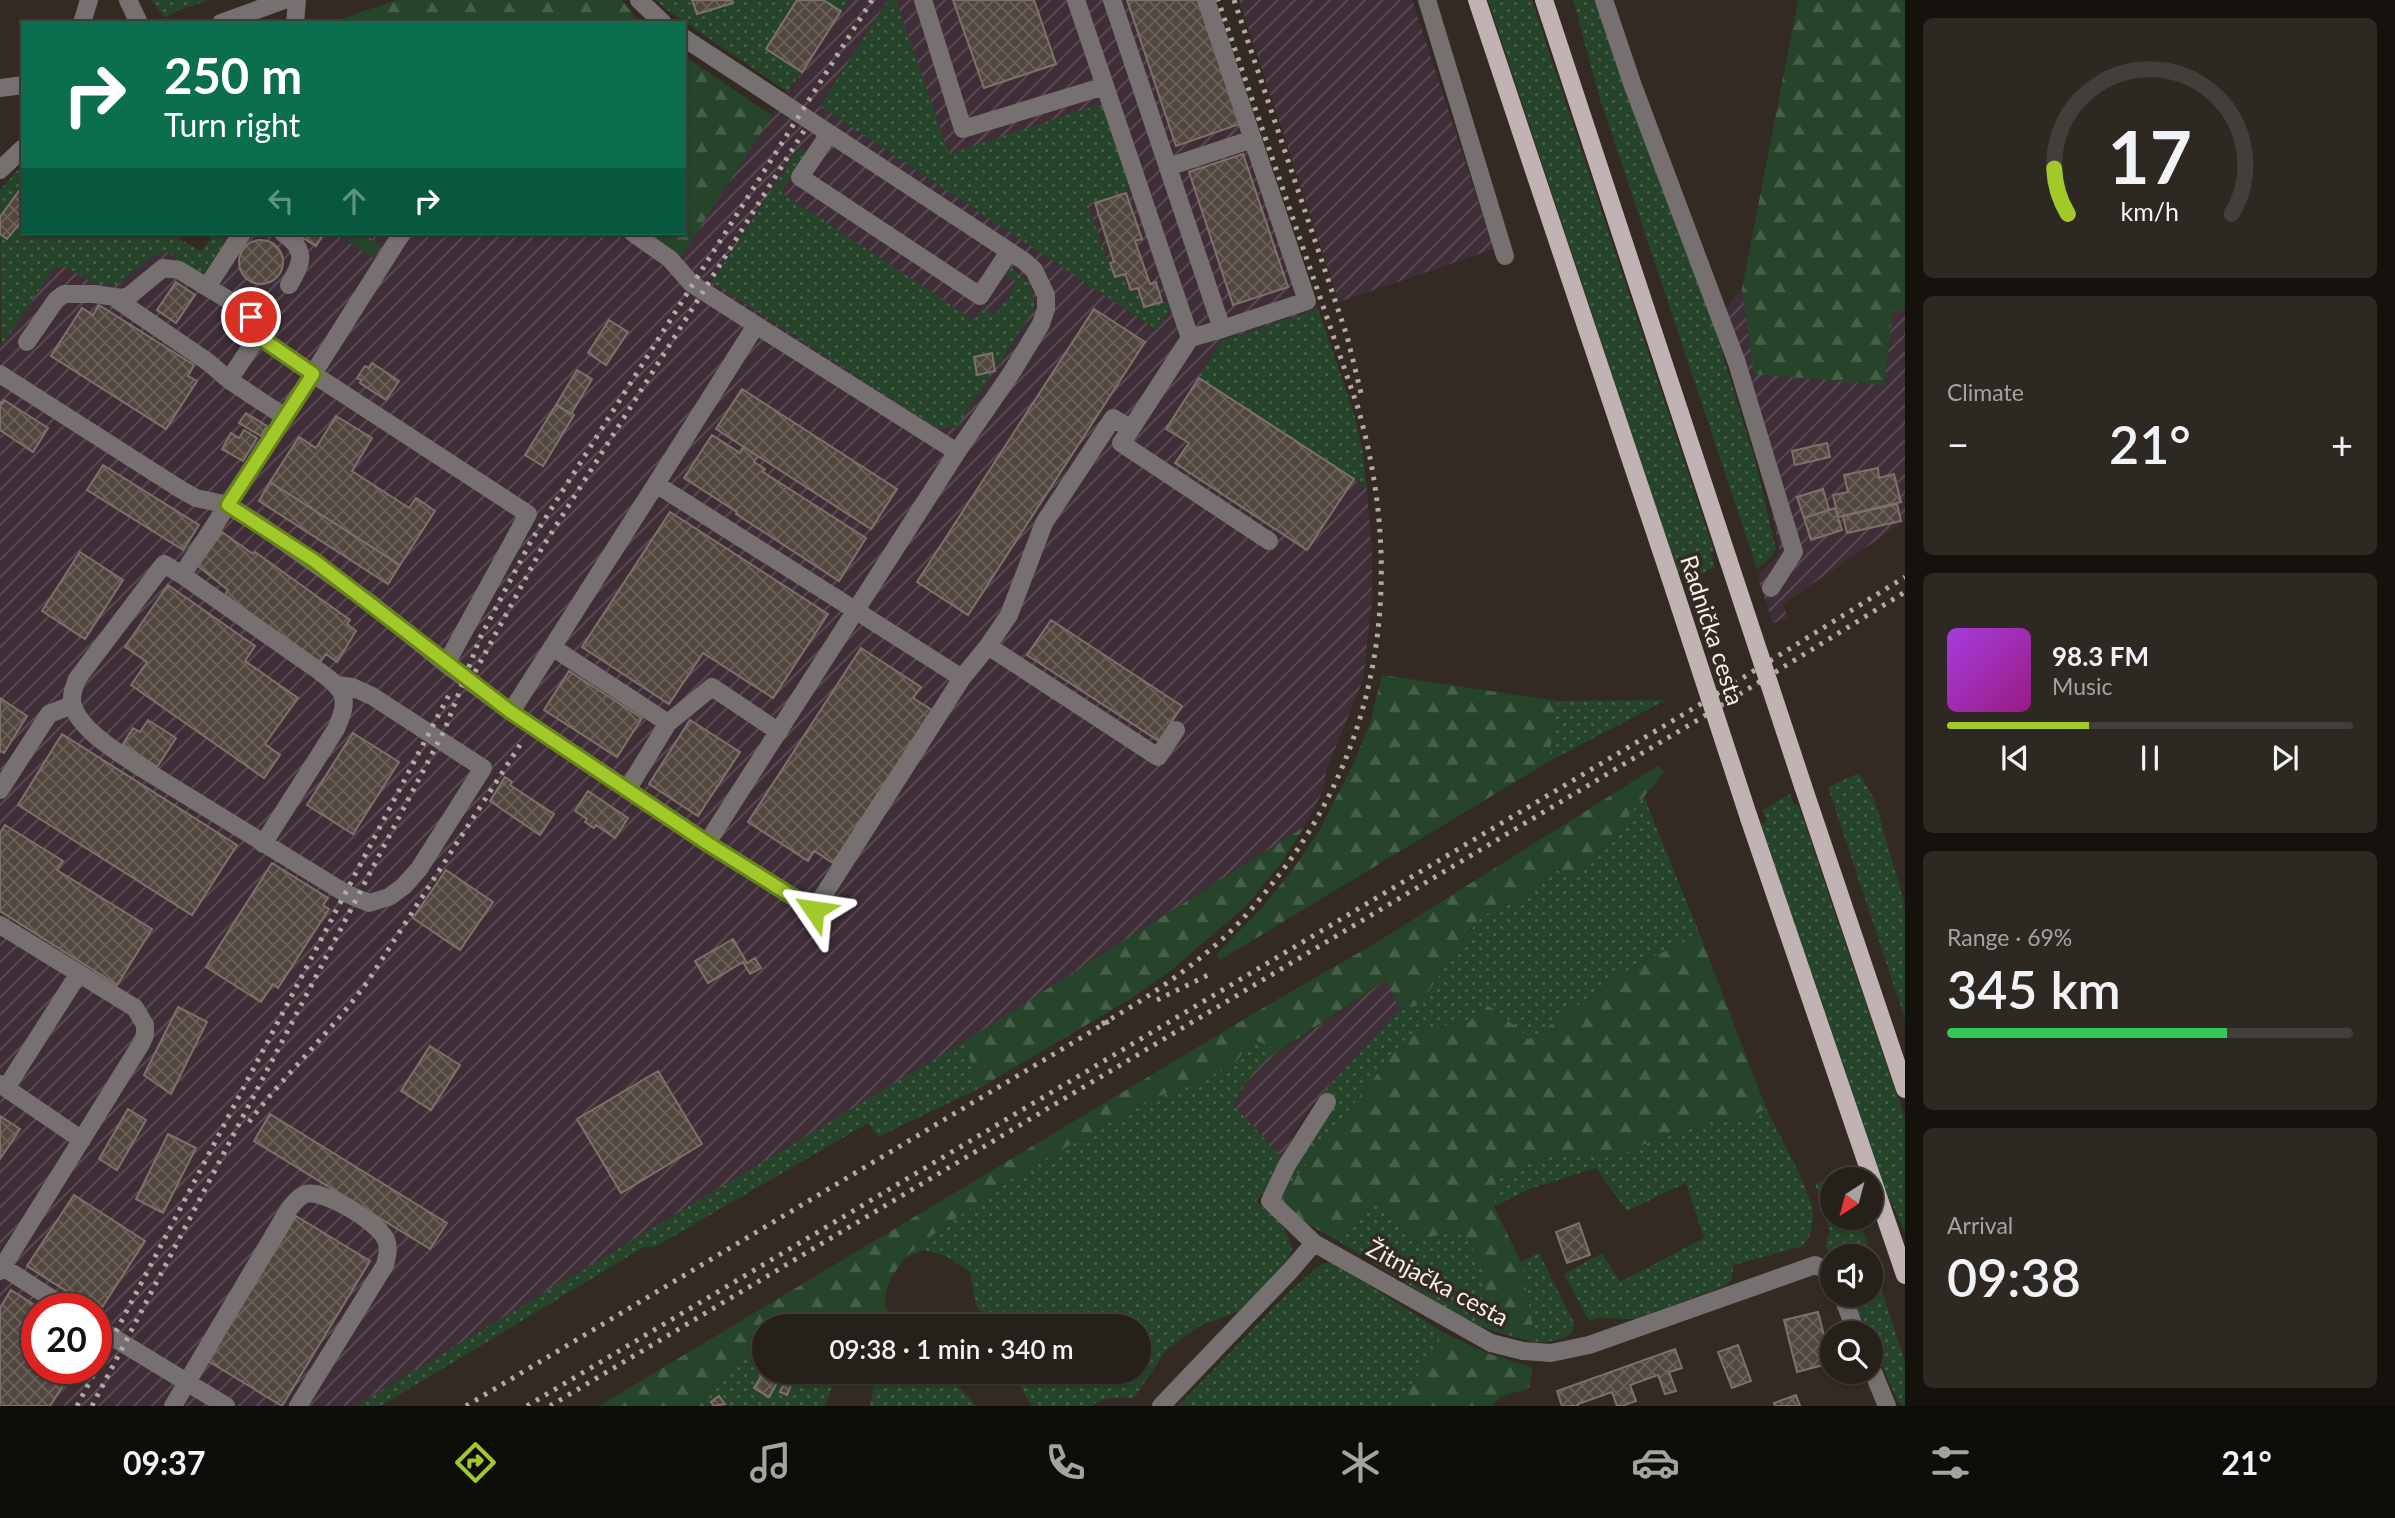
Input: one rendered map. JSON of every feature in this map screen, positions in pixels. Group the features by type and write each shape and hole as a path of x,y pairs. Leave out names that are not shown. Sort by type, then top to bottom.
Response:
{"main road":[{"name":"Radnička cesta","path":"1477,0 1749,818 1905,1275"},
{"name":"Radnička cesta","path":"1544,0 1905,1089"}],"street":[{"path":"83,21 89,0"},
{"path":"128,0 138,21"},
{"path":"226,21 284,0"},
{"path":"295,21 297,0"},
{"path":"639,0 661,21"},
{"path":"923,0 963,129 1105,86"},
{"path":"1076,0 1190,338"},
{"path":"1112,0 1222,329"},
{"path":"1206,0 1307,301 1190,338 1121,443 1269,541"},
{"path":"1427,0 1505,256"},
{"path":"1604,0 1633,86 1737,363 1794,552 1771,588"},
{"path":"686,39 1034,270 1046,295 1046,309 1031,342 957,452 707,843"},
{"path":"0,88 21,85"},
{"path":"829,134 800,177 855,214 980,296 1009,253"},
{"path":"1168,167 1253,139"},
{"path":"0,170 21,150"},
{"path":"207,287 241,235"},
{"path":"286,235 298,245 300,254 298,270 289,285"},
{"path":"182,575 400,235"},
{"path":"636,235 670,259 692,284 957,452"},
{"path":"27,342 56,300 64,294 129,296 163,268 179,270 251,317 256,325 258,336 229,380"},
{"path":"113,297 285,417"},
{"path":"511,712 756,325"},
{"path":"258,336 528,514 446,664"},
{"path":"0,374 180,489 196,498 228,505 313,560 511,712 707,843 814,910 962,678 1009,615 1044,523 1106,428 1113,418 1131,429"},
{"path":"656,484 962,678"},
{"path":"263,844 336,729 345,704 345,697 338,685 164,564 77,678 72,693 72,705 79,718 108,747 263,844 357,899 369,903 390,898 419,869 483,768 372,696 352,687 338,685"},
{"path":"988,646 1158,757 1177,730"},
{"path":"552,647 668,723"},
{"path":"627,790 668,723 712,687 779,732"},
{"path":"0,790 48,714 72,705"},
{"path":"0,925 135,1008 145,1025 141,1044 1,1269 41,1293"},
{"path":"79,973 3,1086 82,1140"},
{"path":"1161,1406 1290,1271 1314,1242 1270,1202 1287,1165 1327,1102"},
{"path":"173,1406 289,1209 296,1200 306,1194 320,1194 352,1210 377,1227 385,1237 388,1254 385,1265 298,1406"},
{"name":"Žitnjačka cesta","path":"1314,1242 1491,1343 1551,1353 1588,1345 1815,1265 1820,1267"},
{"path":"112,1337 226,1406"},
{"path":"1878,1384 1887,1406"}],"shaded area":[{"path":"848,0 1213,0 1318,309 1221,341 1199,378 1367,488 1372,599 1363,680 1326,771 1324,789 1304,827 984,1030 355,1406 0,1406 0,346 54,268 65,267 94,283 134,271 157,253 167,252 207,278 234,235 338,235 374,258 366,235 648,235 682,255"},
{"path":"1239,0 1412,0 1494,249 1339,302"},
{"path":"1742,289 1744,299 1884,385 1893,311 1905,311 1905,521 1783,604 1788,618 1773,623 1757,576 1780,552 1765,481 1715,322"},
{"path":"1386,980 1400,1009 1305,1115 1282,1157 1233,1105 1257,1066 1265,1058 1292,1044"}],"green space":[{"path":"151,0 209,0 176,11 165,18"},
{"path":"397,0 622,0 638,21 334,21"},
{"path":"656,0 848,0 788,92"},
{"path":"888,0 896,0 949,154 1097,105 1106,111 1133,189 1088,204 1114,279 1123,276 1129,293 1136,291 1143,309 1169,300 1171,307 1157,330 820,106"},
{"path":"1488,0 1532,0 1714,551 1710,553 1715,566 1687,582 1682,570 1678,573"},
{"path":"1573,0 1596,0 1711,316 1755,460 1776,549 1757,569 1599,96"},
{"path":"1798,0 1905,0 1905,311 1893,311 1884,385 1754,374 1742,289"},
{"path":"686,57 772,115 682,256 648,235 686,235"},
{"path":"799,148 806,152 781,192 974,320 983,308 995,315 1017,283 1005,274 1010,267 1028,284 1035,308 956,428 937,428 712,282"},
{"path":"21,166 21,235 174,235 201,252 213,235 234,235 207,278 167,252 146,261 117,285 94,283 65,267 54,268 1,347 0,190"},
{"path":"338,235 367,235 381,246 374,258"},
{"path":"1318,309 1354,414 1367,488 1199,378 1221,341"},
{"path":"1382,675 1558,701 1548,762 1220,960 1216,955 1262,908 1294,868 1320,829 1354,763 1370,723"},
{"path":"1666,700 1548,762 1558,701"},
{"path":"1659,765 1664,772 1612,836 1578,872 1569,874 1555,870 1524,897 1481,916 1416,1006 1400,1009 1386,980 1279,1051 1253,1039 1232,1067 1145,1102 1007,1181 916,1247 899,1266 890,1281 885,1298 890,1314 752,1314 1273,1002 1374,944"},
{"path":"1859,773 1874,798 1905,905 1905,1019 1828,787"},
{"path":"1790,794 1794,805 1798,804 1905,1118 1905,1232 1883,1184 1883,1167 1876,1167 1761,824 1767,821 1762,810"},
{"path":"1644,797 1700,935 1637,964 1529,1040 1521,1031 1470,1021 1426,1029 1280,1197 1288,1176 1331,1102 1321,1095 1400,1009 1416,1006 1481,916 1524,897 1555,870 1569,874 1578,872"},
{"path":"1304,827 1282,862 1246,906 1169,972 1132,998 978,1089 965,1041"},
{"path":"1700,935 1766,1108 1742,1122 1705,1122 1658,1138 1614,1158 1561,1152 1525,1165 1496,1180 1494,1207 1521,1262 1536,1343 1490,1330 1484,1268 1465,1235 1449,1233 1419,1239 1399,1225 1387,1206 1375,1203 1332,1237 1297,1216 1280,1197 1406,1038 1426,1029 1470,1021 1484,1002 1529,1040 1637,964"},
{"path":"1253,1039 1279,1051 1258,1068 1233,1105 1282,1157 1284,1162 1272,1183 1256,1201 1280,1223 1292,1248 1289,1258 1271,1282 1247,1308 1200,1326 1167,1349 1151,1373 1151,1314 983,1314 976,1306 970,1272 946,1256 924,1250 906,1257 1007,1181 1145,1102 1232,1067"},
{"path":"965,1041 978,1089 878,1137 868,1123 655,1247 644,1247 381,1406 355,1406"},
{"path":"1766,1108 1801,1178 1811,1205 1812,1223 1805,1243 1803,1246 1733,1265 1732,1278 1727,1285 1635,1319 1597,1318 1589,1321 1564,1274 1602,1253 1620,1282 1704,1238 1686,1183 1627,1211 1596,1168 1529,1189 1494,1207 1496,1180 1525,1165 1561,1152 1614,1158 1658,1138 1705,1122 1742,1122"},
{"path":"1820,1182 1820,1200 1815,1184"},
{"path":"1375,1203 1387,1206 1399,1225 1419,1239 1449,1233 1465,1235 1484,1268 1490,1330 1457,1315 1332,1237"},
{"path":"1862,1230 1867,1244 1826,1244 1830,1231"},
{"path":"1539,1253 1574,1323 1573,1329 1566,1337 1536,1343 1521,1262"},
{"path":"1331,1261 1444,1333 1400,1406 1178,1406 1289,1292 1320,1265"},
{"path":"1883,1294 1905,1362 1905,1406 1898,1402 1883,1368 1883,1321 1863,1321 1856,1307 1883,1307"},
{"path":"752,1314 752,1345 722,1372 709,1390 706,1406 599,1406"},
{"path":"1444,1333 1487,1353 1533,1368 1529,1388 1500,1397 1492,1406 1400,1406"},
{"path":"752,1345 752,1384 833,1384 825,1406 706,1406 709,1390 722,1372"},
{"path":"874,1384 957,1384 976,1406 870,1406"},
{"path":"1019,1384 1143,1384 1134,1398 1106,1399 1092,1406 1032,1406"}],"building":[{"path":"692,0 732,0 733,3 697,14"},
{"path":"797,0 823,0 841,11 802,72 766,49"},
{"path":"953,0 1034,0 1056,64 984,88"},
{"path":"1127,0 1198,0 1240,124 1176,146"},
{"path":"1243,154 1288,287 1233,305 1189,172"},
{"path":"21,188 21,222 7,239 0,234 0,217"},
{"path":"1126,193 1142,239 1135,241 1150,284 1156,282 1162,302 1144,307 1138,288 1131,290 1125,274 1115,277 1110,263 1114,262 1095,203"},
{"path":"298,235 323,235 316,246"},
{"path":"261,240 277,246 283,262 277,278 261,284 245,278 239,262 245,246"},
{"path":"176,282 195,295 176,323 157,310"},
{"path":"99,305 194,365 188,376 197,381 166,429 51,356 82,308 93,315"},
{"path":"1094,309 1145,342 968,615 917,582"},
{"path":"609,320 628,332 606,365 588,353"},
{"path":"992,353 995,371 977,375 974,357"},
{"path":"372,363 399,381 386,400 360,383 361,380 357,378 365,366 369,368"},
{"path":"577,370 592,379 571,414 556,405"},
{"path":"1199,378 1354,479 1307,550 1175,463 1189,443 1166,429"},
{"path":"742,389 897,489 871,529 716,429"},
{"path":"4,400 48,428 33,452 0,430 0,402"},
{"path":"556,405 574,415 543,466 525,455"},
{"path":"246,413 267,426 261,436 239,423"},
{"path":"336,416 372,438 352,471 409,508 416,498 435,511 400,565 270,482 299,437 316,448"},
{"path":"244,430 257,438 243,461 222,449 231,433 239,438"},
{"path":"712,435 740,453 744,447 758,456 754,462 765,469 763,472 866,538 839,581 684,478"},
{"path":"1827,443 1830,457 1795,465 1792,451"},
{"path":"103,465 199,525 183,550 87,490"},
{"path":"1878,468 1879,478 1894,474 1901,502 1838,517 1833,495 1848,492 1844,475"},
{"path":"270,482 400,565 388,584 259,501"},
{"path":"1823,489 1829,510 1804,518 1797,497"},
{"path":"1897,504 1901,521 1847,533 1843,516"},
{"path":"1835,508 1842,530 1811,540 1804,518"},
{"path":"670,512 828,614 773,698 703,653 669,704 582,647"},
{"path":"222,532 253,554 255,552 350,620 347,624 356,631 337,662 326,654 318,665 225,595 228,590 198,566"},
{"path":"80,552 123,580 85,639 42,611"},
{"path":"168,585 255,646 245,661 298,698 265,744 280,755 264,778 131,685 147,662 125,647"},
{"path":"1051,620 1182,706 1159,741 1027,655"},
{"path":"861,648 921,687 913,698 932,710 833,863 814,851 808,861 748,822"},
{"path":"569,671 642,718 617,757 544,710"},
{"path":"0,698 27,716 4,753 0,751"},
{"path":"148,720 176,738 157,767 123,744 133,728 140,732"},
{"path":"690,720 740,752 698,816 649,784"},
{"path":"353,733 399,762 353,834 307,805"},
{"path":"62,734 237,845 192,915 18,805"},
{"path":"505,777 512,782 510,785 554,814 540,835 490,801"},
{"path":"588,791 628,818 615,838 596,825 594,828 585,822 587,819 575,811"},
{"path":"5,825 63,861 57,870 152,929 117,985 0,911 0,833"},
{"path":"272,863 328,898 323,905 329,909 278,988 273,984 261,1002 206,967"},
{"path":"446,870 493,902 460,950 413,918"},
{"path":"733,939 747,963 755,958 761,968 750,974 743,962 708,983 695,961"},
{"path":"178,1007 207,1022 171,1094 144,1075"},
{"path":"430,1046 460,1065 431,1110 401,1091"},
{"path":"658,1071 702,1144 621,1193 577,1119"},
{"path":"128,1109 146,1120 117,1170 99,1159"},
{"path":"270,1114 447,1223 430,1249 254,1141"},
{"path":"0,1116 20,1129 0,1159"},
{"path":"168,1134 196,1148 163,1213 136,1199"},
{"path":"74,1195 145,1241 111,1293 69,1293 27,1266"},
{"path":"296,1216 370,1261 282,1406 208,1361"},
{"path":"1579,1223 1590,1255 1567,1263 1556,1232"},
{"path":"11,1290 21,1296 21,1384 64,1384 50,1406 0,1406 0,1308"},
{"path":"1818,1312 1820,1366 1797,1372 1784,1320"},
{"path":"1738,1345 1751,1381 1732,1388 1718,1352"},
{"path":"1675,1349 1682,1368 1669,1372 1676,1391 1665,1394 1658,1375 1630,1385 1636,1401 1622,1406 1617,1406 1612,1392 1578,1406 1562,1406 1557,1391"},
{"path":"756,1384 776,1384 769,1397 754,1388"},
{"path":"784,1384 792,1384 787,1395 780,1392"},
{"path":"1796,1395 1800,1406 1775,1406 1774,1403"},
{"path":"719,1396 725,1404 714,1406 711,1402"}],"railway":[{"path":"92,1406 445,729 480,638 531,541 872,0"},
{"path":"1102,1024 1163,986 1205,954 1243,919 1279,875 1314,823 1342,767 1362,710 1375,651 1381,591 1380,530 1372,469 1358,408 1218,0"},
{"path":"1234,0 1347,336 1361,393"},
{"path":"475,672 542,548 804,131"},
{"path":"527,1406 1699,705 1905,577"},
{"path":"550,1406 1701,718 1905,592"},
{"path":"77,1406 450,693"},
{"path":"249,1122 368,981 520,745"},
{"path":"1157,1000 1208,975"},
{"path":"466,1406 1109,1021"}],"route":[{"path":"251,317 258,336 313,374 228,505 313,560 511,712 707,843 814,910"}]}
